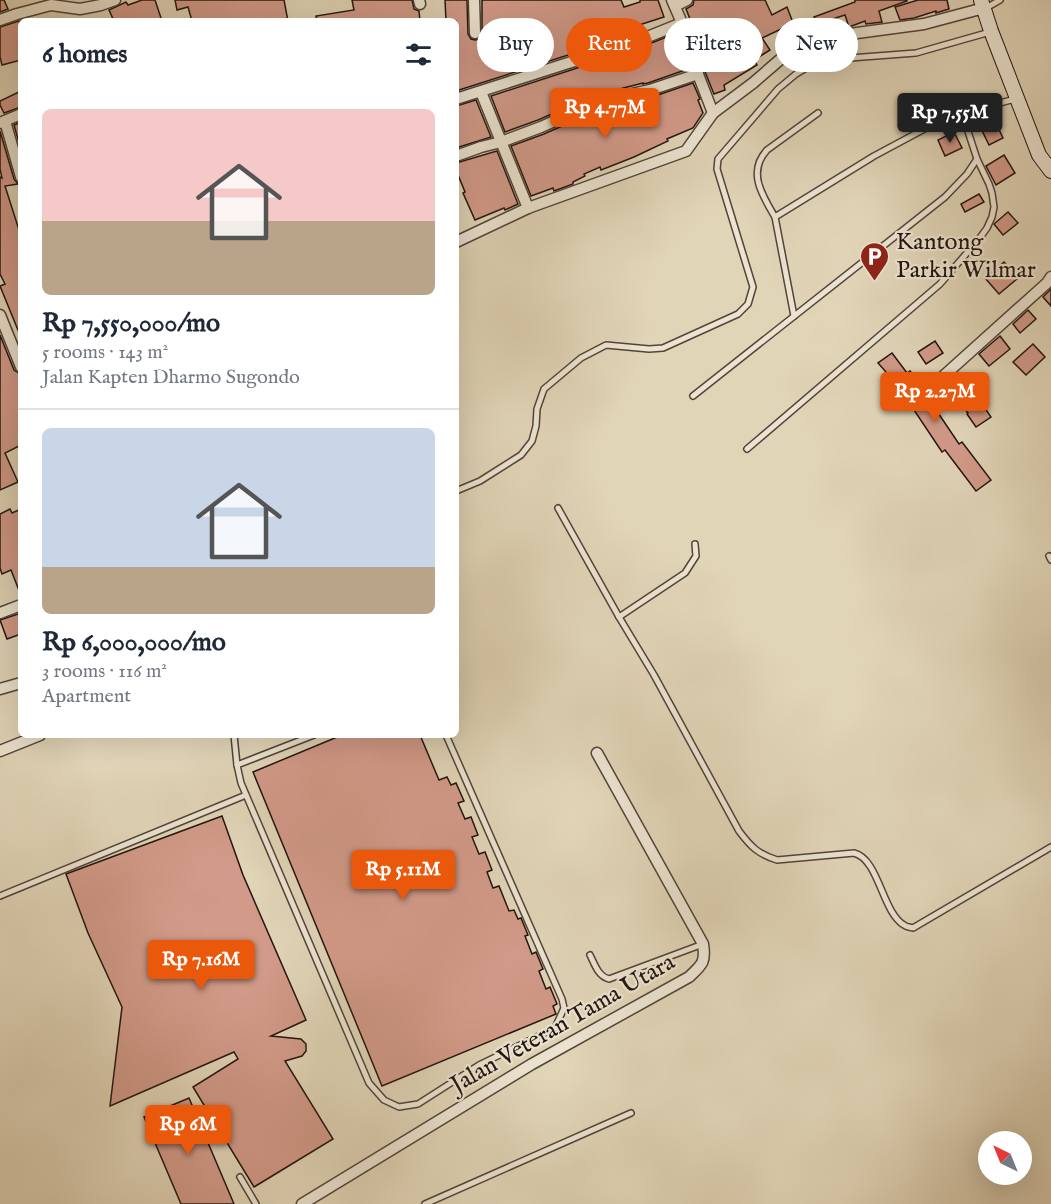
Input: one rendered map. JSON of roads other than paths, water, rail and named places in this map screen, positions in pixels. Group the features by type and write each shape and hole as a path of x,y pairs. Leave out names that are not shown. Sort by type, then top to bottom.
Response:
{"main road":[{"path":"983,4 991,31 1039,155 1051,171"}],"street":[{"path":"0,20 51,5 80,9 115,0"},
{"path":"474,0 476,33"},
{"path":"680,18 673,3 687,0"},
{"path":"459,241 528,208 680,153 689,147 714,113 790,51 811,42 842,35 924,24 983,4"},
{"path":"459,98 664,30"},
{"path":"459,155 542,127 586,107 698,74 714,113"},
{"path":"481,92 528,208"},
{"path":"18,115 3,122 18,168"},
{"path":"938,381 1051,277"},
{"path":"0,315 18,360"},
{"path":"0,613 18,606"},
{"path":"0,690 18,684"},
{"path":"0,750 31,738"},
{"name":"Jalan Veteran Tama Utara","path":"302,1204 532,1064 689,977 701,966 705,955 703,944 597,753"}],"lane":[{"path":"983,4 1000,0"},
{"path":"459,490 480,481 521,455 532,441 537,409 544,389 581,358 606,345 663,348 738,314 748,304 753,287 717,169 718,159 778,89 796,74 821,59 916,52 991,31"},
{"path":"775,217 874,156 930,126 962,114 1017,99"},
{"path":"795,316 775,217 763,196 757,171 760,157 767,150 818,113"},
{"path":"747,448 940,284 987,228 994,207 992,193 976,159 962,114"},
{"path":"693,396 945,197 967,174 976,159"},
{"path":"558,508 750,847 777,860 859,854 869,865 895,916 903,925 913,928 1051,847"},
{"path":"619,617 685,573 696,556 695,544"},
{"path":"234,738 241,783 369,1083 384,1100 399,1107 418,1104 479,1065 555,1028 564,1008 447,738"},
{"path":"237,765 307,738"},
{"path":"0,896 246,795"},
{"path":"590,955 598,972 603,978 609,979 703,944"},
{"path":"425,1204 631,1113"},
{"path":"240,1176 256,1204"}],"place":[{"name":"Kantong Parkir Wilmar","path":"875,282"}]}
